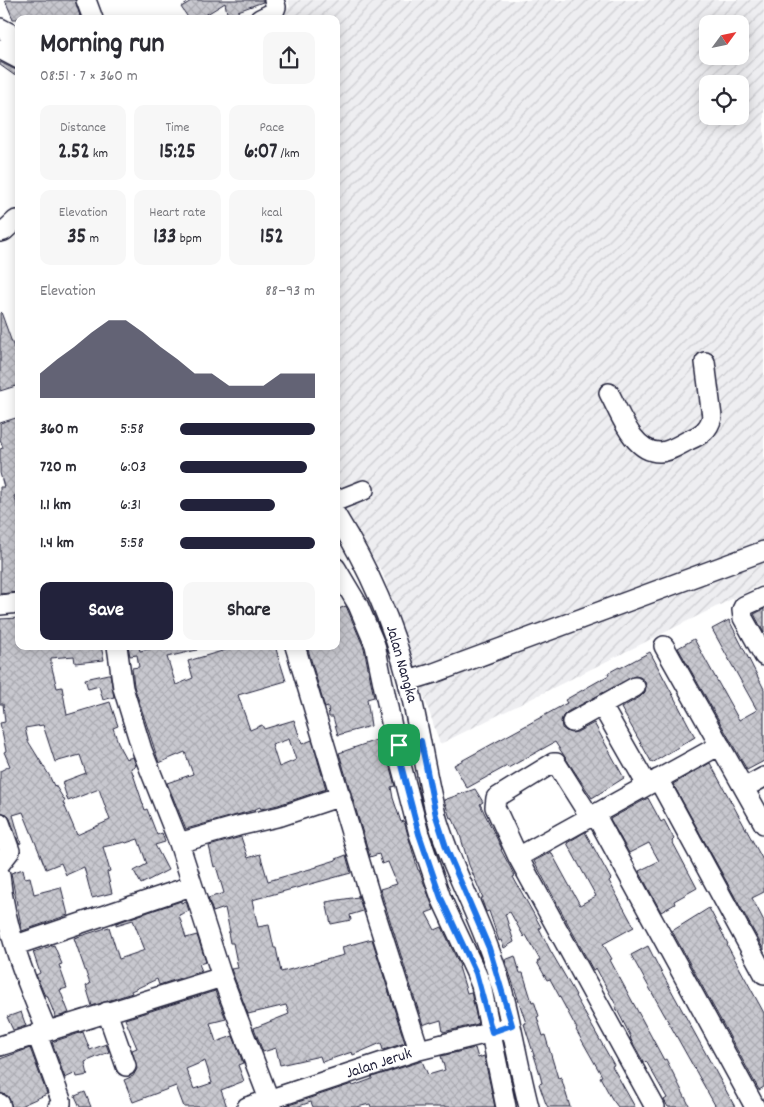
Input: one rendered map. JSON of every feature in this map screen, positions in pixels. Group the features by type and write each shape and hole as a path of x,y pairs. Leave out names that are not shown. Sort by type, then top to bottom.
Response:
{"street":[{"path":"86,0 92,15"},
{"path":"268,15 274,12 276,7 274,0"},
{"path":"0,28 15,36"},
{"path":"0,49 15,57"},
{"path":"0,232 4,230 11,219"},
{"path":"609,393 635,441 651,450 661,452 690,440 710,426 712,417 705,362"},
{"path":"340,499 364,490"},
{"name":"Jalan Nangka","path":"340,522 380,596 393,630 408,681 408,743 447,850 453,894 461,912 489,948 502,1029 523,1085 529,1107"},
{"path":"408,681 764,551"},
{"path":"340,575 358,606 375,646 408,743 419,834 453,894"},
{"path":"764,596 744,606 742,610 743,618 764,656"},
{"path":"0,605 15,603"},
{"path":"664,646 764,824"},
{"path":"118,650 124,688 142,750 179,843 222,977 270,1103"},
{"path":"296,650 419,1050"},
{"path":"572,722 635,686"},
{"path":"602,706 653,782 764,974"},
{"path":"518,857 720,745"},
{"path":"655,1107 518,857 495,807 494,801 496,798 553,763 558,765 592,816 755,1107"},
{"path":"744,788 764,777"},
{"path":"179,843 281,816 341,796"},
{"path":"0,823 10,851 0,864"},
{"path":"0,875 4,927 16,945 29,988 61,1104 58,1107"},
{"path":"16,945 192,886"},
{"path":"0,1046 222,977"},
{"path":"107,1012 126,1066"},
{"path":"502,1029 506,1107"},
{"name":"Jalan Jeruk","path":"247,1107 270,1103 419,1050 502,1029"}],"shaded area":[{"path":"288,0 764,0 764,583 440,744 383,574 340,504 340,15 271,15 290,7"}],"building":[{"path":"5,0 75,0 80,15 15,15 15,19 13,19"},
{"path":"193,0 263,0 263,2 238,11 239,15 227,15 225,3 206,15 186,15 181,7"},
{"path":"0,62 15,69 15,74 14,75 0,65"},
{"path":"0,313 15,351 15,386 0,391"},
{"path":"15,418 15,592 0,594 0,487 4,487 0,473 0,449 3,448 0,439 0,423"},
{"path":"346,606 364,648 374,697 367,699 371,726 338,735 333,717 329,717 328,707 325,708 308,650 340,650 340,608"},
{"path":"764,609 764,633 754,614"},
{"path":"15,618 15,650 102,650 104,660 75,663 74,656 51,658 57,688 62,687 67,715 110,702 118,726 113,728 120,748 126,759 133,757 136,766 131,768 145,810 147,809 157,835 162,833 165,842 155,845 168,870 141,884 134,871 147,864 138,839 103,847 110,871 107,872 112,893 92,898 84,867 66,875 61,863 46,869 23,812 13,815 21,843 19,844 10,819 7,814 0,812 0,771 10,766 4,752 6,751 0,723 5,722 3,704 0,704 0,619","holes":["43,725 55,762 80,755 86,773 62,782 68,801 99,789 110,820 77,835 63,802 65,801 28,741 25,728"]},
{"path":"729,620 764,689 764,761 747,770 678,648 694,639 739,720 757,710 712,629"},
{"path":"129,650 197,650 167,657 176,685 193,678 188,661 226,650 276,650 286,681 238,695 250,730 262,725 264,729 294,720 302,744 312,740 326,789 278,805 261,809 260,807 186,829 167,783 193,774 185,752 159,763 134,686 132,668 139,667 137,655 130,656","holes":["289,739 296,760 279,767 272,745"]},
{"path":"650,652 695,737 652,763 621,708 645,692 645,681 635,676 567,712 561,721 562,728 571,733 594,723 624,778 592,798 555,742 467,788 454,765 567,703 565,700 609,675 608,673"},
{"path":"110,674 114,697 103,700 99,686 88,689 85,679"},
{"path":"382,738 395,786 391,787 393,798 401,822 404,821 418,870 434,910 426,913 435,930 442,927 460,966 467,993 471,992 478,1024 443,1032 441,1020 423,1025 380,889 397,884 388,862 382,864 379,854 370,857 339,753"},
{"path":"710,763 764,862 764,892 752,898 764,921 764,950 673,784"},
{"path":"475,789 483,802 480,804 501,850 515,876 513,877 541,927 539,928 550,950 614,1065 612,1066 635,1107 618,1107 612,1099 600,1077 602,1076 550,979 547,980 537,962 540,960 510,912 505,914 514,942 504,948 501,940 499,941 489,911 486,912 481,898 483,898 469,865 460,835 452,817 450,818 444,800"},
{"path":"648,798 661,822 664,820 674,839 672,841 697,888 674,901 675,904 661,912 639,871 659,861 649,843 629,853 610,819"},
{"path":"585,832 611,879 609,881 634,927 603,944 690,1107 668,1107 664,1100 667,1098 646,1061 644,1063 596,968 593,970 534,861 551,852 580,905 596,896 567,843"},
{"path":"241,837 248,858 260,854 268,881 317,867 346,855 351,873 252,900 258,927 269,925 281,972 344,955 342,947 372,939 405,1043 383,1050 381,1043 353,1055 352,1052 322,1062 320,1056 280,1065 276,1048 263,1052 254,1028 289,1014 286,1005 248,1014 231,969 238,968 233,943 230,943 228,932 230,932 225,908 213,912 208,898 224,893 216,866 214,867 209,846"},
{"path":"23,869 25,878 30,877 34,894 61,887 68,915 22,931 11,873"},
{"path":"358,895 363,911 350,915 351,920 331,924 326,902 358,897"},
{"path":"181,901 181,903 186,901 189,911 179,915 186,938 197,935 206,962 199,964 202,971 159,985 157,979 131,991 132,993 92,1006 86,986 90,984 74,938 109,927 119,959 145,950 133,920 116,925 116,923"},
{"path":"709,908 764,1013 764,1087 759,1090 672,931"},
{"path":"54,945 62,964 59,965 67,988 60,990 69,1013 54,1018 55,1016 47,995 45,996 36,975 40,973 33,952"},
{"path":"648,946 735,1107 716,1107 631,955"},
{"path":"515,956 520,973 523,973 532,1002 534,1001 543,1036 545,1035 558,1078 561,1077 570,1107 548,1107 546,1104 539,1084 542,1083 539,1071 524,1024 526,1023 505,960"},
{"path":"215,991 226,1019 210,1023 216,1042 233,1036 243,1063 238,1065 244,1081 221,1090 227,1107 184,1107 176,1086 133,1102 124,1080 133,1076 137,1069 132,1050 137,1048 125,1019","holes":["205,1061 212,1083 194,1089 186,1069"]},
{"path":"21,1012 26,1026 13,1030 7,1017"},
{"path":"83,1032 90,1050 106,1044 109,1052 85,1062 88,1075 77,1077 76,1073 65,1078 52,1042"},
{"path":"30,1048 47,1094 18,1107 12,1107 8,1096 0,1093 0,1059"},
{"path":"475,1048 478,1058 484,1056 495,1107 371,1107 370,1104 357,1107 313,1107 311,1102 296,1107 283,1107 352,1084 353,1086 372,1079 372,1077 422,1061 428,1075 445,1070 441,1056"},
{"path":"85,1092 91,1107 80,1107 75,1096"}],"route":[{"path":"421,741 436,816 463,890 489,948 512,1025 495,1032 492,1032 481,985 441,898 419,834 396,746 399,745 421,741"}]}
